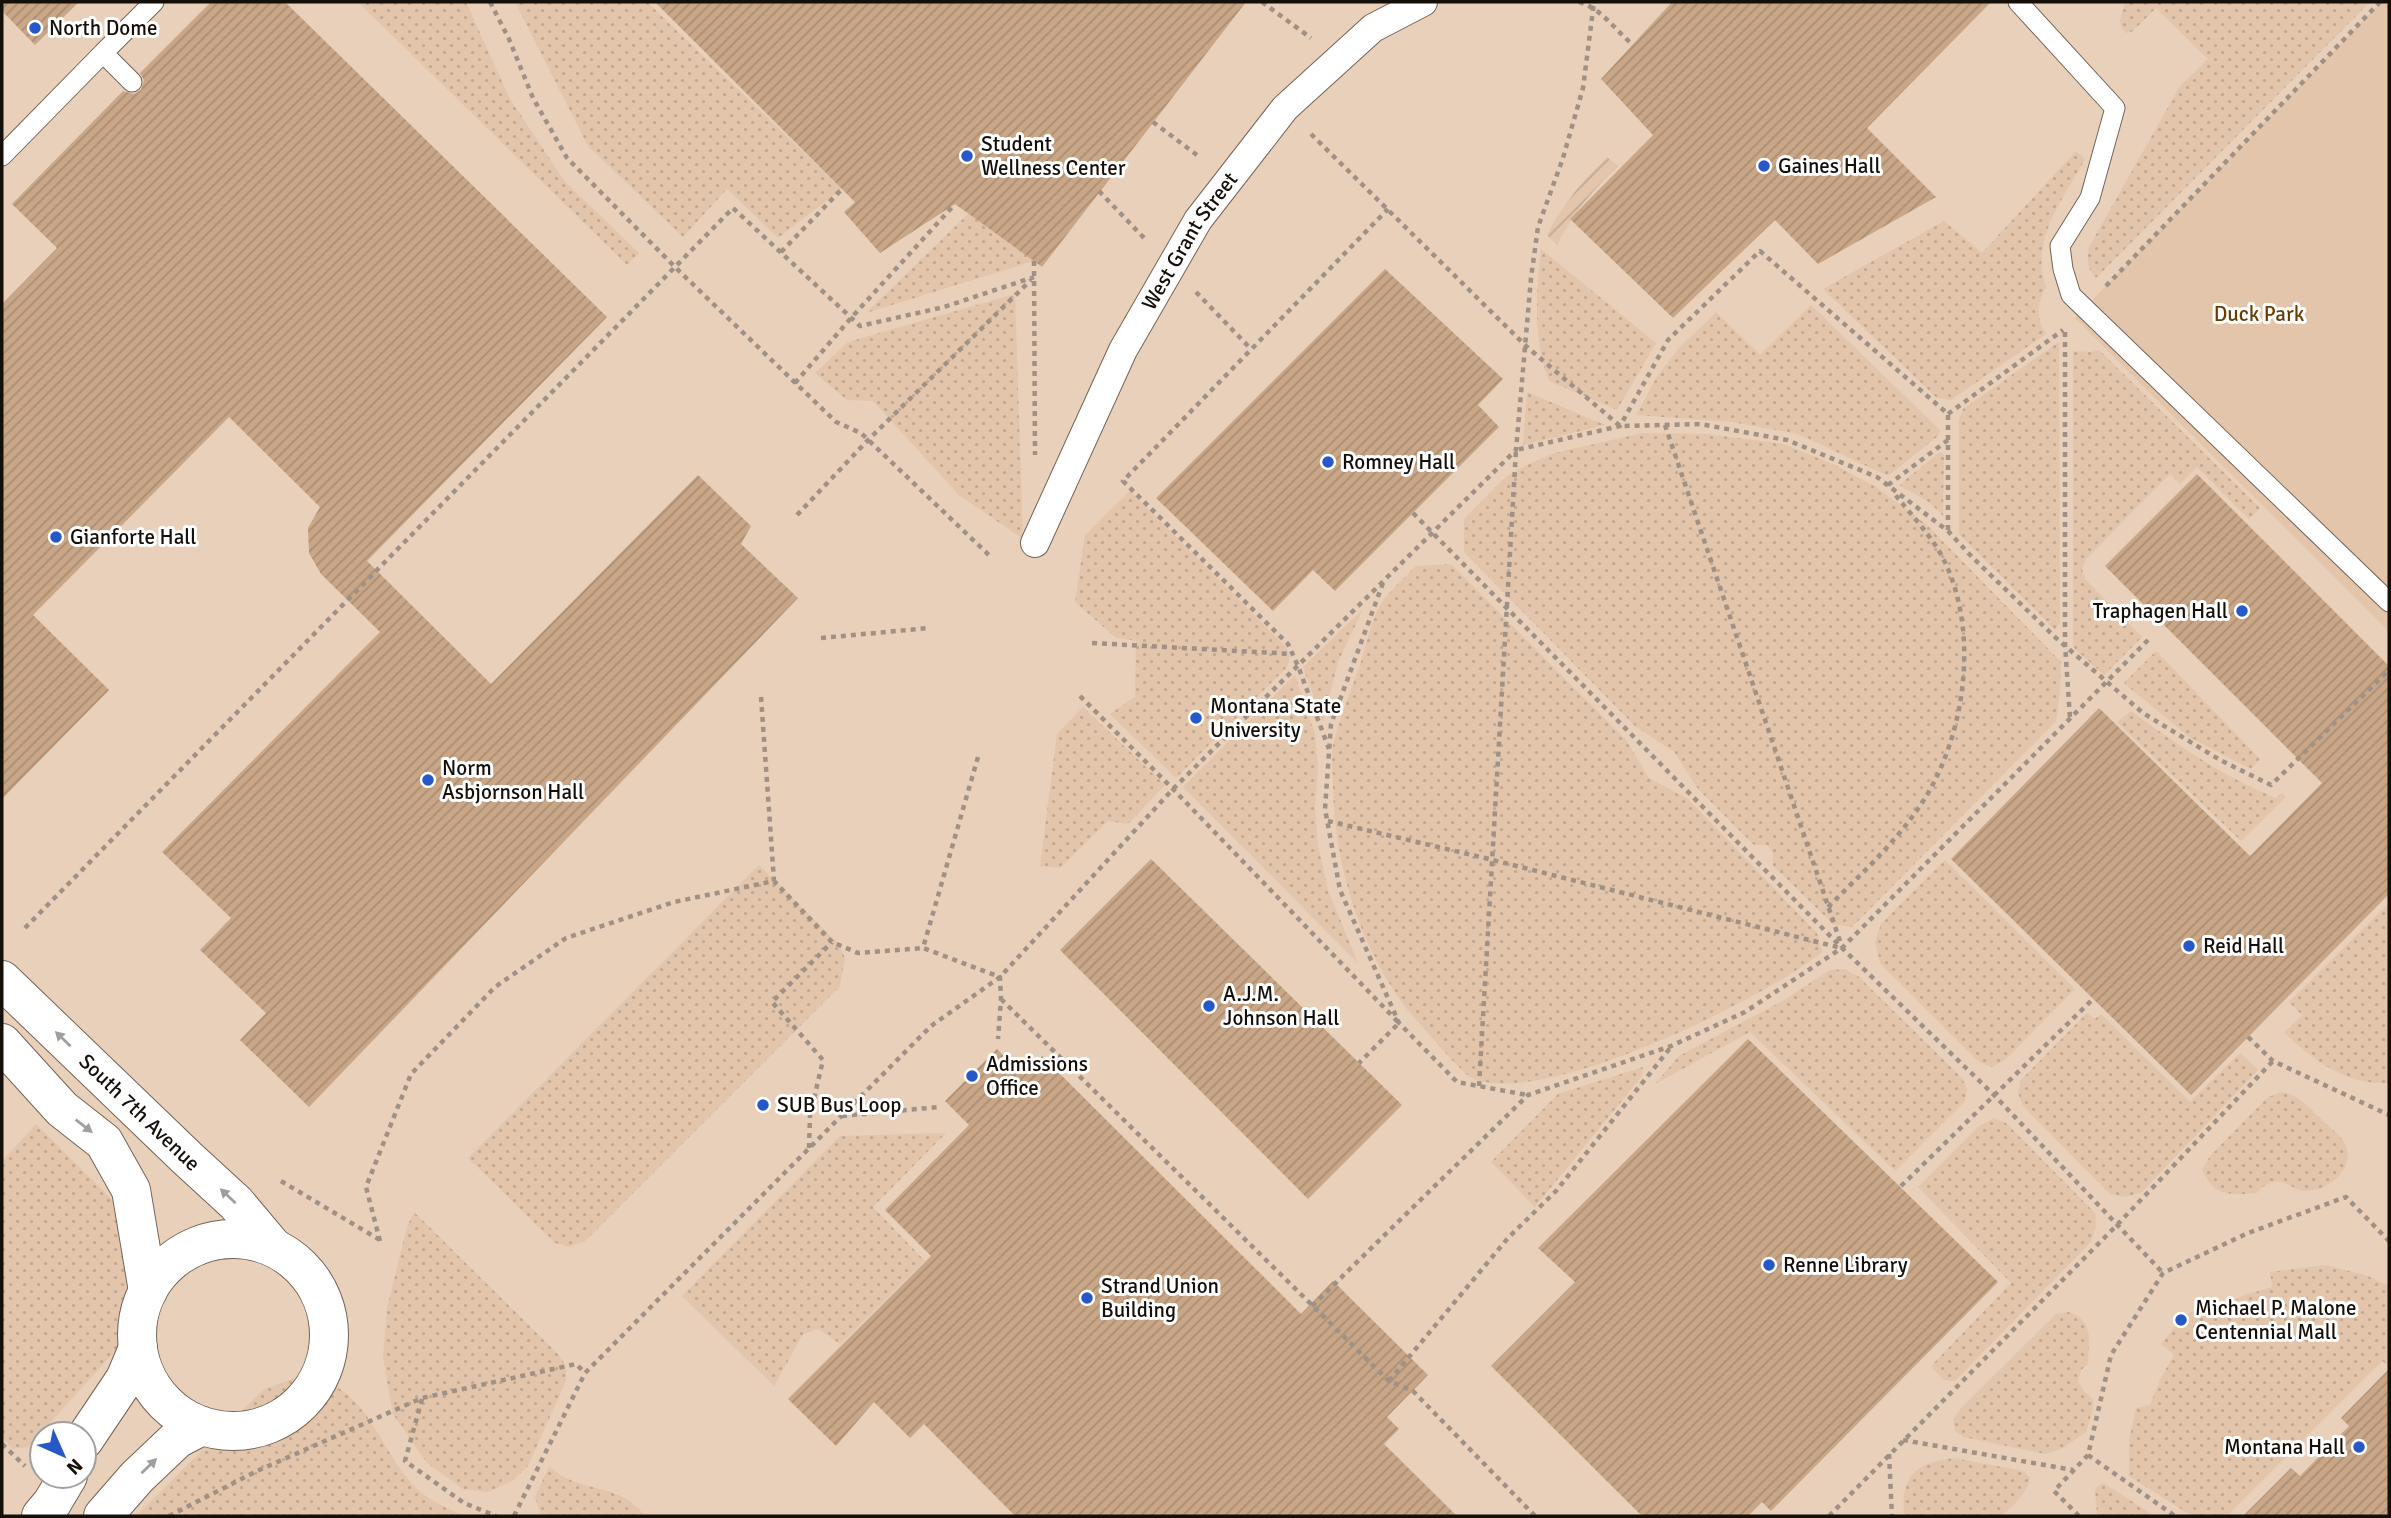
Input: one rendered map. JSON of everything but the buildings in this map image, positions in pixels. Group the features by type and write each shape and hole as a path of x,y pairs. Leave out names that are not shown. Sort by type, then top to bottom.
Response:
{"street":[{"name":"West Grant Street","path":"1035,543 1123,350 1198,220 1285,108 1373,28 1423,2"},
{"name":"South 7th Avenue","path":"2,980 236,1203 273,1247"},
{"path":"2,1044 62,1109 104,1142 131,1190 148,1291"},
{"path":"243,1238 273,1247 299,1264 318,1289 328,1318 328,1349 319,1379 300,1404 275,1422 244,1432 211,1430 181,1417 156,1396 141,1367 135,1335 141,1303 157,1274 182,1252 212,1240 243,1238"},
{"path":"97,1420 125,1379 138,1348"},
{"path":"103,1516 137,1477 177,1439 202,1426"},
{"path":"41,1516 60,1490"}],"lane":[{"path":"2,156 154,2"},
{"path":"2018,2 2115,108 2090,198 2060,246 2063,269 2071,295 2389,602"},
{"path":"103,53 132,82"}],"path":[{"path":"490,2 509,39 533,98 567,158 676,268 836,422 861,433 991,557"},
{"path":"1262,2 1340,59"},
{"path":"1578,2 1594,4 1615,30 1632,44"},
{"path":"1948,414 2065,329 2379,2"},
{"path":"1479,1086 1517,450 1531,278 1538,227 1563,158 1583,88 1594,4"},
{"path":"1285,108 1527,347 1620,426"},
{"path":"1153,122 1230,179"},
{"path":"781,252 842,189"},
{"path":"795,383 955,204"},
{"path":"25,928 733,208 860,326 944,307 1034,277"},
{"path":"1329,749 1288,644 1123,481 1388,209"},
{"path":"1620,426 1668,340 1760,251 1948,414 1948,531"},
{"path":"1034,261 1035,463"},
{"path":"797,515 1034,277"},
{"path":"2065,329 2065,644 2070,719"},
{"path":"514,1516 585,1373 931,1026 1000,977 1173,789 1517,450 1620,426 1700,424 1787,440 1877,477 1948,531 2065,644 2143,713 2220,760 2271,785 2389,670"},
{"path":"1665,425 1842,948"},
{"path":"1888,485 1949,440"},
{"path":"1828,907 1884,851 1916,812 1938,772 1953,735 1964,687 1963,627 1954,585 1938,551 1888,485"},
{"path":"1413,513 1842,948 1995,1096 2163,1273"},
{"path":"1384,581 1331,724 1325,809 1340,890 1399,1023"},
{"path":"821,638 929,628"},
{"path":"1312,1306 1528,1095 1671,1046 1745,1012 1842,948 2151,637"},
{"path":"1092,643 1293,654"},
{"path":"1080,696 1457,1083 1528,1095"},
{"path":"761,697 774,881 832,942 858,953 923,948 1000,977"},
{"path":"923,948 978,757"},
{"path":"1328,821 1842,948"},
{"path":"281,1181 380,1241 366,1187 411,1074 495,986 566,938 674,902 774,881"},
{"path":"809,1148 810,1116 823,1060 772,1002 832,942"},
{"path":"998,1039 1000,977"},
{"path":"1001,999 1389,1381 1413,1391 1535,1516"},
{"path":"1901,1186 2093,999"},
{"path":"1359,1063 1399,1023"},
{"path":"2248,1037 2273,1061 2389,1115"},
{"path":"1389,1381 1508,1238 1556,1191 1671,1046"},
{"path":"1829,1516 2116,1226 2273,1061"},
{"path":"841,1116 939,1107"},
{"path":"2079,1516 2054,1491 2088,1455 2111,1355 2163,1273 2248,1233 2346,1197 2389,1241"},
{"path":"169,1516 257,1471 422,1398 576,1364 585,1373"},
{"path":"422,1398 405,1461 464,1503 496,1516"},
{"path":"1903,1440 2073,1470"},
{"path":"2,1444 28,1468"},
{"path":"1889,1454 1892,1516"},
{"path":"2088,1455 2175,1516"}],"shaded area":[{"name":"Montana State University","path":"2,2 2389,2 2389,1516 2,1516"}],"green space":[{"path":"358,2 466,2 510,99 565,182 639,253 627,265"},
{"path":"515,2 647,2 842,189 778,238 727,189 683,237 588,146"},
{"path":"2125,2 2370,2 2096,278 2088,264 2089,247 2180,86 2208,59 2156,8 2133,31 2127,33 2120,23"},
{"name":"Duck Park","path":"2381,2 2389,2 2389,632 2075,318"},
{"path":"2076,151 2085,159 2051,220 2042,253 2046,287 2038,311 2046,334 1951,400 1937,398 1823,289 1944,221 1982,253"},
{"path":"1607,157 1618,166 1584,203 1557,245 1547,235 1553,224 1574,193"},
{"path":"968,214 1034,261 866,313"},
{"path":"1541,249 1656,343 1617,410 1549,381 1538,333 1537,299"},
{"path":"1015,294 1023,539 959,495 873,401 847,400 815,373 848,342"},
{"path":"1811,305 1940,430 1938,436 1888,476 1798,434 1732,422 1636,415 1658,375 1679,348 1716,312 1760,355"},
{"path":"2059,342 2060,623 2055,630 1959,534 1959,420 1963,409"},
{"path":"2099,350 2260,508 2249,519 2197,467 2180,484 2170,474 2086,559 2082,569 2085,579 2142,637 2104,675 2073,647 2073,351"},
{"path":"1527,392 1605,425 1523,445"},
{"path":"1642,433 1707,434 1783,444 1833,464 1876,487 1927,525 2061,662 2056,721 1852,927 1834,925 1773,866 1773,853 1767,845 1754,845 1698,789 1674,752 1635,726 1464,552 1464,519 1507,476 1555,453"},
{"path":"1940,452 1944,455 1943,516 1929,502 1899,485"},
{"path":"1130,491 1286,647 1290,657 1287,667 1176,778 1110,714 1135,697 1136,641 1115,637 1075,602 1085,535"},
{"path":"1451,564 1626,740 1649,778 1688,799 1817,933 1822,952 1794,972 1705,1021 1598,1064 1548,1078 1504,1084 1472,1078 1456,1064 1406,1008 1387,980 1358,919 1340,854 1332,761 1338,725 1380,605 1416,566"},
{"path":"1363,609 1338,662 1323,722 1303,667"},
{"path":"2156,651 2260,759 2251,769 2189,737 2124,683"},
{"path":"1295,675 1315,734 1318,846 1328,890 1358,963 1183,787"},
{"path":"1083,707 1165,785 1128,824 1108,821 1060,868 1040,866 1057,734"},
{"path":"2131,711 2219,770 2276,798 2282,793 2286,797 2241,841 2117,722"},
{"path":"1945,860 2075,989 2005,1060 1992,1067 1979,1062 1880,963 1875,942 1881,924"},
{"path":"759,865 838,943 845,958 840,986 585,1241 570,1247 555,1243 468,1158"},
{"path":"2389,903 2389,1083 2358,1080 2344,1075 2320,1062 2284,1033 2302,1015 2289,1002"},
{"path":"1845,969 1859,977 1962,1078 1967,1089 1965,1101 1895,1171 1750,1032 1655,1084 1679,1056 1784,1000 1830,970"},
{"path":"2087,1013 2095,1019 2101,1014 2190,1102 2240,1053 2258,1070 2141,1193 2124,1197 2110,1194 2023,1106 2018,1093 2021,1080"},
{"path":"1643,1067 1642,1076 1535,1207 1491,1162 1558,1094"},
{"path":"2282,1092 2303,1102 2342,1139 2347,1152 2343,1171 2328,1185 2309,1191 2278,1182 2267,1185 2256,1193 2230,1194 2217,1189 2202,1169 2211,1155 2268,1097"},
{"path":"1994,1118 2006,1123 2095,1213 2096,1226 2091,1242 1955,1381 1943,1380 1931,1366 2011,1283 1918,1187 1978,1127"},
{"path":"36,1124 186,1273 53,1420 28,1420 28,1447 13,1449 2,1437 2,1161"},
{"path":"946,1133 873,1207 925,1261 840,1344 819,1329 803,1334 774,1386 682,1296 840,1136"},
{"path":"414,1212 557,1353 566,1366 566,1381 528,1466 511,1482 488,1492 463,1489 427,1463 393,1414 383,1358 387,1308 407,1227"},
{"path":"2326,1265 2368,1276 2389,1286 2389,1366 2382,1361 2227,1516 2192,1516 2129,1476 2129,1440 2136,1408 2150,1405 2174,1355 2161,1344 2181,1320 2206,1301 2211,1309 2216,1311 2244,1295 2272,1287 2270,1272"},
{"path":"2068,1312 2083,1320 2088,1332 2088,1364 2081,1370 2078,1381 2093,1400 2086,1432 2063,1448 2045,1454 1964,1437 1955,1431 1953,1419 1962,1407 2056,1314"},
{"path":"292,1379 320,1380 341,1390 367,1416 409,1480 432,1500 465,1516 136,1516 264,1389"},
{"path":"1954,1458 2023,1471 2030,1478 2023,1494 2002,1516 1904,1516 1905,1490 1913,1474 1929,1463"},
{"path":"549,1467 574,1482 623,1497 645,1516 541,1516 535,1497"},
{"path":"2103,1483 2155,1516 2097,1516 2095,1489"}],"place":[{"name":"North Dome","path":"35,28"},
{"name":"Student Wellness Center","path":"967,156"},
{"name":"Gaines Hall","path":"1764,166"},
{"name":"Romney Hall","path":"1328,462"},
{"name":"Gianforte Hall","path":"56,537"},
{"name":"Traphagen Hall","path":"2242,611"},
{"name":"Montana State University","path":"1196,718"},
{"name":"Norm Asbjornson Hall","path":"428,780"},
{"name":"Reid Hall","path":"2189,946"},
{"name":"A.J.M. Johnson Hall","path":"1209,1006"},
{"name":"Admissions Office","path":"972,1076"},
{"name":"SUB Bus Loop","path":"763,1105"},
{"name":"Renne Library","path":"1769,1265"},
{"name":"Strand Union Building","path":"1087,1298"},
{"name":"Michael P. Malone Centennial Mall","path":"2181,1320"},
{"name":"Montana Hall","path":"2359,1447"}]}
